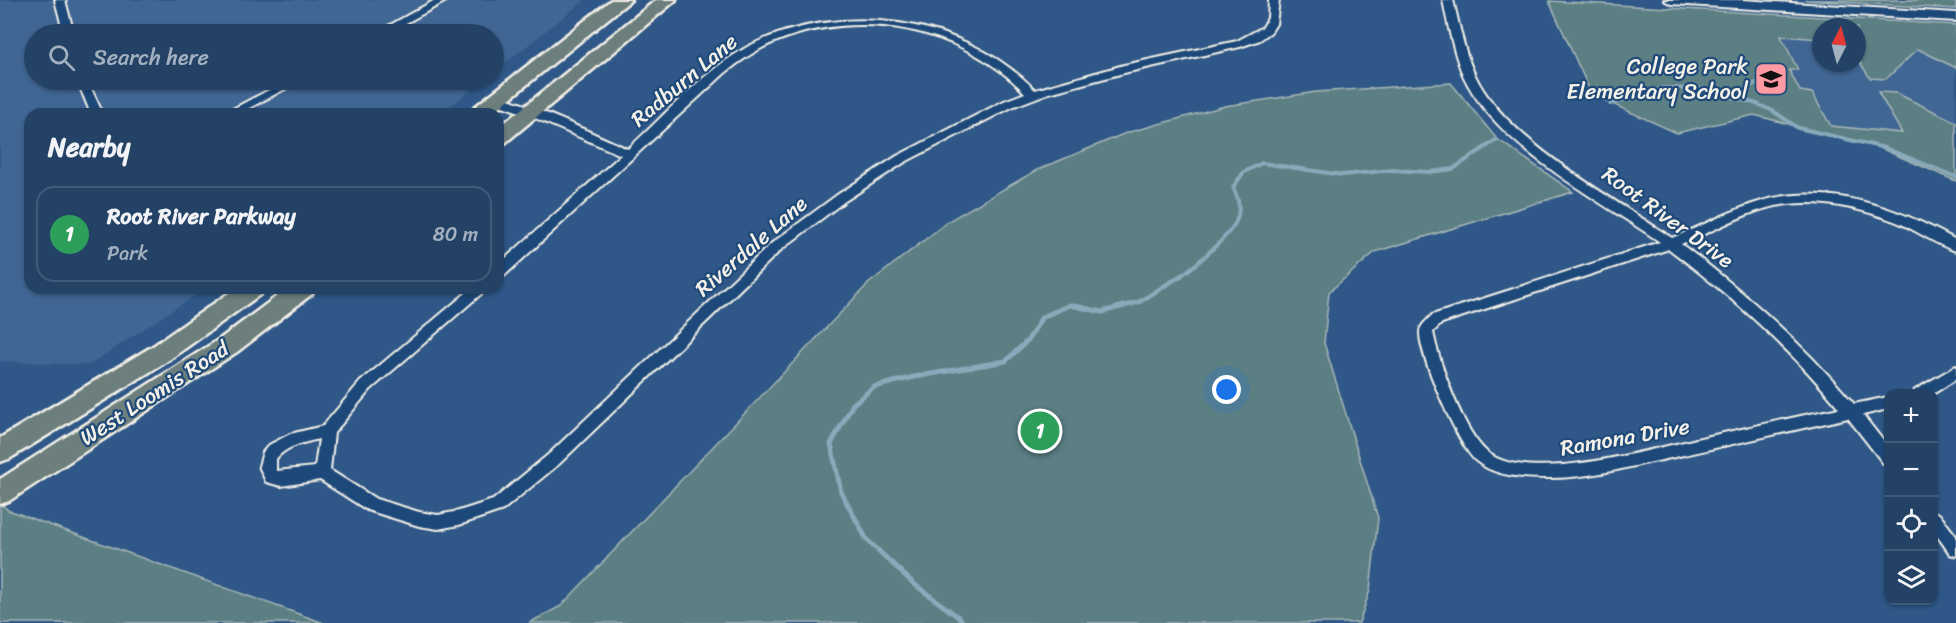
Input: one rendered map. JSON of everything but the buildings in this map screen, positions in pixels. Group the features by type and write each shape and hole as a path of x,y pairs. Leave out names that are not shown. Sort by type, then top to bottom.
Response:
{"main road":[{"path":"487,108 622,0"},
{"path":"596,59 650,0"},
{"path":"504,133 667,0"},
{"name":"West Loomis Road","path":"0,451 161,353 245,294"},
{"name":"West Loomis Road","path":"0,493 229,345 296,294"}],"street":[{"path":"60,0 66,24"},
{"path":"398,24 443,0"},
{"name":"Riverdale Lane","path":"322,473 372,505 419,519 438,522 459,518 498,505 554,459 744,276 798,229 840,198 901,159 1032,94 1124,69 1240,44 1257,38 1274,19 1274,0"},
{"name":"Root River Drive","path":"1448,0 1464,62 1481,96 1495,113 1543,155 1671,243 1760,317 1854,412 1884,453"},
{"path":"1671,0 1956,17"},
{"name":"Radburn Lane","path":"504,268 731,62 782,34 844,22 895,23 944,35 975,48 1015,75 1032,94"},
{"path":"86,90 93,108"},
{"path":"242,108 277,90"},
{"name":"Radburn Lane","path":"498,100 532,112 629,154"},
{"path":"1671,243 1769,202 1797,199 1830,201 1881,213 1911,223 1956,246"},
{"name":"Ramona Drive","path":"1671,243 1437,319 1426,331 1429,347 1467,442 1483,459 1505,467 1569,471 1854,412"},
{"path":"327,430 289,440 279,446 267,463 267,470 271,477 281,479 322,473 327,430 365,386 474,294"},
{"path":"1927,389 1956,372"},
{"path":"1854,412 1884,404"},
{"path":"1938,524 1956,549"}],"shaded area":[{"path":"0,0 585,0 504,64 504,24 24,24 24,90 471,90 448,108 24,108 24,294 197,294 89,365 0,361"},
{"name":"College Park Elementary School","path":"1549,1 1837,18 1812,18 1812,72 1866,72 1866,20 1956,25 1956,181 1880,148 1754,115 1677,133 1592,95"}],"green space":[{"path":"1805,0 1956,0 1956,9"},
{"name":"College Park Elementary School","path":"1549,1 1837,18 1812,18 1812,38 1781,36 1798,70 1789,70 1800,91 1812,93 1831,126 1902,133 1878,92 1896,93 1956,122 1956,181 1880,148 1754,115 1677,133 1592,95"},
{"name":"College Park Elementary School","path":"1866,20 1956,25 1956,68 1918,49 1886,79 1870,78 1866,72"},
{"path":"1451,83 1496,138 1573,192 1375,252 1329,292 1324,343 1378,518 1370,590 1359,623 529,623 561,606 868,284 950,220 1037,170 1126,133 1225,106 1316,92"},
{"path":"0,503 8,510 324,623 0,623"}],"waterway":[{"path":"1947,0 1956,1"},
{"path":"1729,94 1741,91 1770,76"},
{"path":"1610,104 1664,88 1703,89 1757,104 1773,111 1798,128 1885,148 1956,177"},
{"path":"1180,276 1212,250 1234,225 1239,207 1233,187 1244,172 1262,163 1342,175 1393,170 1430,172 1453,169 1496,140"},
{"path":"962,623 961,619 914,584 867,540 841,492 831,444 853,404 874,387 914,377 1006,361 1028,340 1042,317 1070,305 1102,312 1139,302 1182,275"}],"place":[{"name":"College Park Elementary School","path":"1771,79"},
{"name":"Root River Parkway","path":"1040,431"}]}
